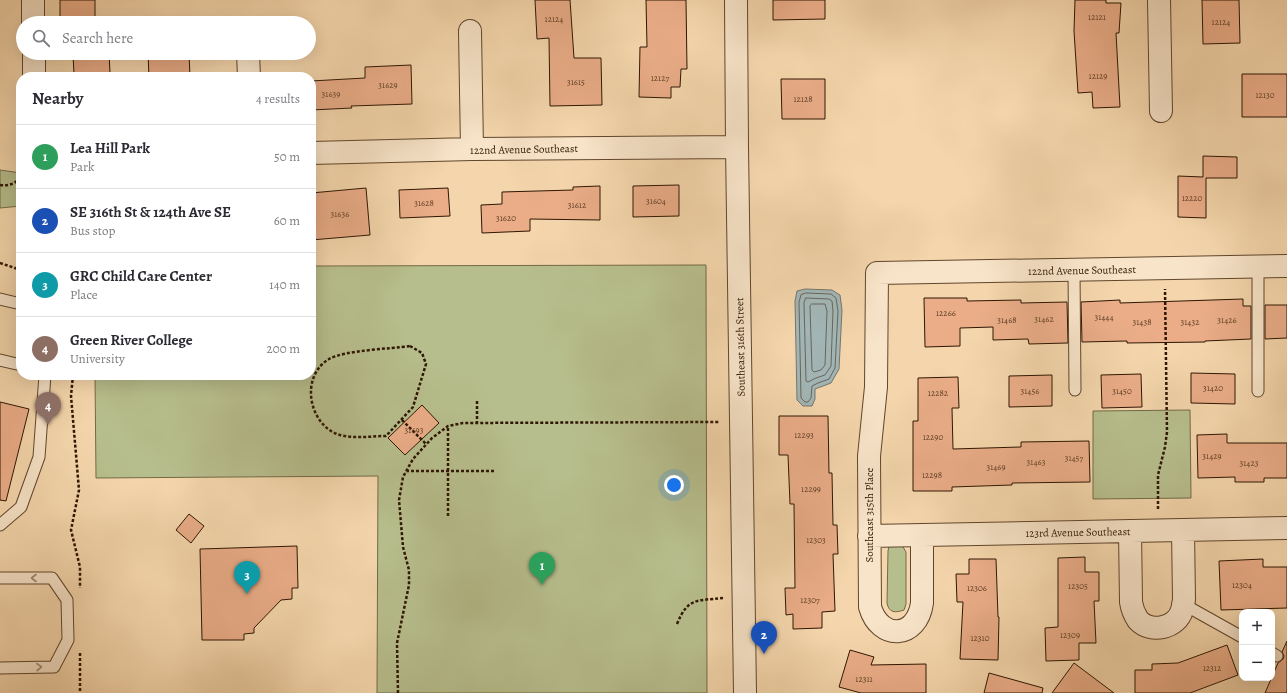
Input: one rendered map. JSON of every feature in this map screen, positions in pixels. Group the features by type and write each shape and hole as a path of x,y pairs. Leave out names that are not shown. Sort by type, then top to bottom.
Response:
{"street":[{"path":"33,0 33,16"},
{"name":"Southeast 316th Street","path":"736,0 745,693"},
{"path":"1159,0 1161,110"},
{"path":"470,31 472,149"},
{"path":"34,60 34,72"},
{"path":"248,60 249,72"},
{"name":"122nd Avenue Southeast","path":"316,152 737,147"},
{"name":"122nd Avenue Southeast","path":"877,273 1287,266"},
{"name":"Southeast 315th Place","path":"877,273 876,387 869,456 870,607 873,617 879,625 888,630 898,631 907,628 915,622 920,613 922,603 922,535"},
{"name":"123rd Avenue Southeast","path":"869,536 1287,528"},
{"path":"1130,531 1131,602 1133,612 1139,621 1148,626 1158,628 1168,626 1177,619 1182,610 1183,530"}],"lane":[{"path":"1258,267 1258,391"},
{"path":"1074,270 1075,390"},
{"path":"0,299 16,303"},
{"path":"0,360 16,364"},
{"path":"0,525 21,507 39,457 45,380"},
{"path":"0,578 52,578 67,600 68,640 54,666 0,668"},
{"path":"1183,604 1239,634"}],"path":[{"path":"0,185 6,186 16,182"},
{"path":"0,264 16,269"},
{"path":"1158,530 1158,475 1167,432 1165,268"},
{"path":"312,380 311,400 313,409 317,417 328,429 340,435 386,436 413,408 426,364 422,353 410,346 339,355 328,360 316,372"},
{"path":"73,380 71,396 79,490 71,530 80,568 80,591"},
{"path":"477,401 477,423"},
{"path":"402,420 426,444"},
{"path":"398,693 398,643 409,585 409,570 403,547 398,500 403,477 406,471 413,459 432,438 448,426 463,423 741,422"},
{"path":"448,426 448,516"},
{"path":"406,471 494,471"},
{"path":"677,624 683,610 695,602 743,596"},
{"path":"80,646 80,693"}],"green space":[{"path":"0,170 16,172 16,206 0,208"},
{"path":"706,265 707,693 377,693 378,476 96,478 95,380 316,380 316,266"},
{"path":"1190,410 1191,498 1093,499 1093,411"},
{"path":"899,544 906,552 906,604 904,610 895,612 889,609 887,603 888,551 889,546"}],"water":[{"path":"805,289 832,290 840,295 842,310 839,369 831,383 815,389 815,399 812,406 803,406 797,400 795,301 797,291"}],"building":[{"path":"60,0 95,0 95,16 60,16"},
{"path":"535,0 570,0 574,58 601,58 602,105 550,106 549,38 537,39"},
{"path":"646,0 686,0 687,69 681,69 680,87 671,87 671,98 639,97 640,47 647,47"},
{"path":"773,0 825,0 825,19 773,20"},
{"path":"1075,0 1106,0 1106,3 1121,3 1119,33 1116,33 1120,107 1093,108 1092,92 1078,93 1074,31"},
{"path":"1202,0 1239,0 1240,43 1203,44"},
{"path":"73,60 109,60 110,72 74,72"},
{"path":"148,60 189,60 190,72 149,72"},
{"path":"411,65 412,104 351,106 352,108 316,110 316,81 365,78 365,67"},
{"path":"1242,74 1287,74 1287,117 1242,117"},
{"path":"781,79 825,79 825,119 782,119"},
{"path":"1203,156 1237,157 1237,178 1206,178 1206,218 1178,217 1178,176 1203,177"},
{"path":"679,185 679,216 633,217 633,186"},
{"path":"600,186 600,220 530,219 530,231 482,233 481,205 502,204 502,192 573,190 573,187"},
{"path":"366,188 370,235 316,240 316,193"},
{"path":"448,188 450,216 400,218 399,190"},
{"path":"924,298 967,298 967,301 1021,300 1021,303 1067,302 1068,343 1029,344 1028,339 993,340 993,327 960,328 960,346 925,347"},
{"path":"1243,299 1243,306 1251,306 1251,339 1205,342 1082,342 1081,302 1120,300 1120,303"},
{"path":"1265,305 1287,305 1287,338 1265,339"},
{"path":"1191,373 1235,374 1235,404 1191,403"},
{"path":"1141,374 1142,407 1102,408 1101,375"},
{"path":"1052,375 1052,406 1009,407 1009,376"},
{"path":"958,377 959,408 952,408 953,449 1021,447 1021,442 1089,441 1090,482 1012,483 1012,485 952,487 952,491 913,491 913,421 918,421 918,378"},
{"path":"0,402 29,409 6,501 0,500"},
{"path":"422,405 439,423 405,455 388,438"},
{"path":"779,416 828,416 829,473 832,473 833,525 837,525 838,554 833,554 835,611 822,612 822,628 793,629 793,614 786,615 785,588 795,588 794,504 790,504 788,455 779,455"},
{"path":"1227,434 1227,443 1287,443 1287,478 1264,478 1264,482 1235,482 1235,477 1198,478 1197,435"},
{"path":"189,514 204,526 191,543 176,530"},
{"path":"297,546 298,588 292,588 292,599 281,600 254,628 254,633 244,634 244,640 202,640 200,549"},
{"path":"1085,557 1085,572 1099,572 1099,601 1094,601 1096,643 1079,643 1079,660 1046,661 1045,628 1058,627 1058,558"},
{"path":"969,559 996,559 999,617 998,660 960,659 963,602 957,602 956,574 969,574"},
{"path":"1263,559 1263,567 1287,567 1287,608 1221,610 1219,561"},
{"path":"1287,641 1287,693 1265,693 1270,681 1275,681 1275,670 1278,663 1284,656 1282,652"},
{"path":"1227,645 1238,675 1190,693 1135,693 1135,670 1152,670 1152,664 1178,663"},
{"path":"850,650 874,657 871,665 926,664 926,693 861,693 839,687"},
{"path":"1074,663 1114,693 1052,693"},
{"path":"989,673 1043,688 1042,693 984,693"}],"place":[{"name":"Green River College","path":"48,425"},
{"name":"Lea Hill Park","path":"542,585"},
{"name":"GRC Child Care Center","path":"247,594"},
{"name":"SE 316th St & 124th Ave SE","path":"764,654"}]}
